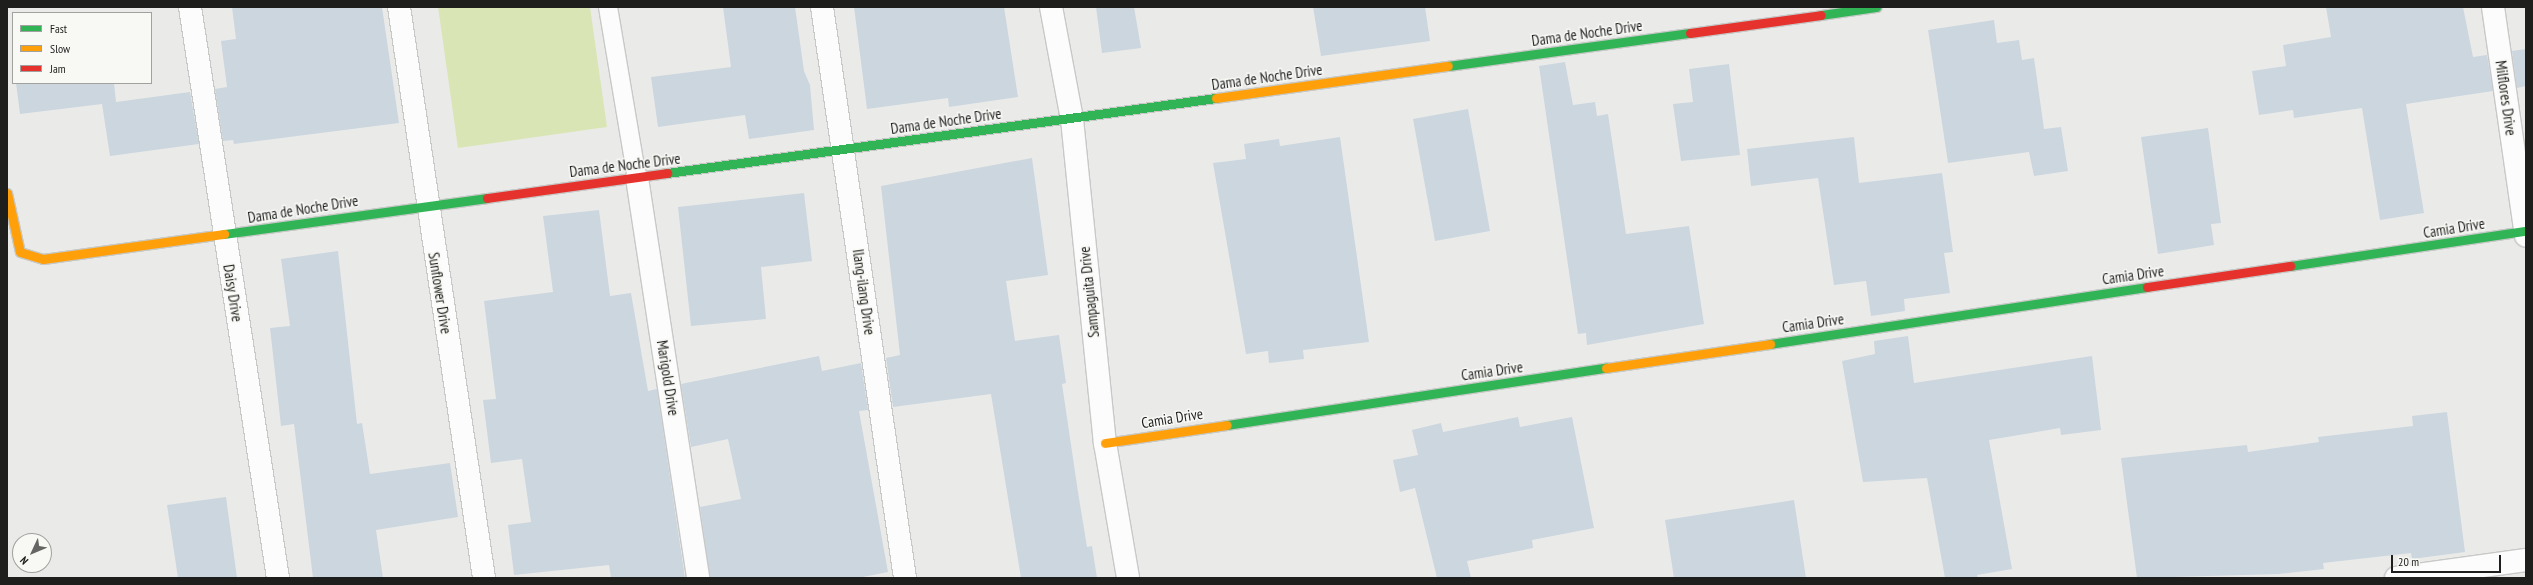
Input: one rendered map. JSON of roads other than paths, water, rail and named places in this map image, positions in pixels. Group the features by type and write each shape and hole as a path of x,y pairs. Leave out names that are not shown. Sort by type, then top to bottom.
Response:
{"street":[{"name":"Daisy Drive","path":"190,7 224,236 278,578"},
{"name":"Sunflower Drive","path":"399,7 426,204 484,578"},
{"name":"Ilang-ilang Drive","path":"822,7 844,149 905,578"},
{"name":"Sampaguita Drive","path":"1051,7 1072,119 1105,443 1128,578"},
{"name":"Dama de Noche Drive","path":"7,193 20,252 43,259 224,236 426,204 638,178 1876,7"},
{"name":"Milflores Drive","path":"2493,7 2526,233"},
{"name":"Marigold Drive","path":"638,178 698,578"},
{"name":"Camia Drive","path":"1105,443 2526,233"},
{"path":"2396,578 2526,560"}],"lane":[{"path":"608,7 638,178"}]}
